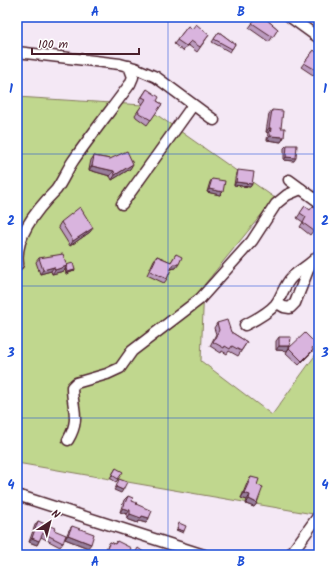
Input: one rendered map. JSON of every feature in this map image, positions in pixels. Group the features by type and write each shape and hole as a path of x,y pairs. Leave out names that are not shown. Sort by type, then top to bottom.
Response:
{"street":[{"path":"290,17 319,38"},
{"path":"17,52 129,66 156,77 214,120"},
{"path":"18,264 20,245 29,225 45,199 57,188 65,172 79,152 130,84 133,77 129,66"},
{"path":"122,204 193,105"},
{"path":"289,180 319,202"},
{"path":"68,440 74,430 76,422 72,386 76,383 107,374 120,368 132,352 200,299 252,241 276,204 287,195 301,189"},
{"path":"245,325 256,320 277,303 285,286 292,278 310,265 319,255"},
{"path":"277,303 284,307 290,308 295,303 310,265"},
{"path":"17,495 204,555"},
{"path":"290,555 319,515"}],"green space":[{"path":"17,97 143,105 275,198 204,285 201,361 272,415 319,350 319,515 17,463"}],"building":[{"path":"257,17 267,17 267,20 278,29 273,37 252,23"},
{"path":"196,24 209,35 200,47 191,41 186,46 177,40 188,26 192,29"},
{"path":"219,32 235,44 232,49 214,39"},
{"path":"314,50 318,54 319,52 319,67 316,70 304,63"},
{"path":"147,89 159,97 157,101 162,104 151,120 138,111 146,99 142,97"},
{"path":"272,110 283,111 281,128 285,128 284,137 270,136 271,128 269,128"},
{"path":"287,145 297,145 296,158 286,157"},
{"path":"127,151 133,164 115,175 114,171 92,166 94,156 110,159"},
{"path":"238,170 254,172 252,184 236,182"},
{"path":"212,179 225,181 223,192 209,189"},
{"path":"305,206 310,210 313,206 319,211 319,223 314,231 303,223 306,217 300,213"},
{"path":"80,207 93,228 73,241 61,222"},
{"path":"63,254 67,266 55,270 54,267 43,270 39,258"},
{"path":"176,254 182,257 179,264 173,264 167,279 150,271 157,256 171,262"},
{"path":"73,263 75,270 67,272 66,265"},
{"path":"227,320 231,332 247,342 241,351 232,346 230,349 225,346 224,348 213,342 219,330 217,323"},
{"path":"305,333 316,344 312,348 313,350 302,361 289,348"},
{"path":"279,337 291,337 290,346 279,346"},
{"path":"116,468 123,472 118,479 112,475"},
{"path":"251,477 259,479 257,485 263,487 257,503 249,499 250,495 244,493"},
{"path":"119,479 127,482 123,490 116,487"},
{"path":"128,496 133,498 132,501 137,503 136,504 152,511 149,518 142,516 141,518 130,514 130,510 123,508"},
{"path":"38,521 55,528 54,530 66,535 63,543 43,533 39,541 32,538"},
{"path":"179,523 186,526 184,531 177,529"},
{"path":"72,526 94,534 91,544 68,535"},
{"path":"117,541 131,548 128,555 104,554 110,542 115,544"},
{"path":"138,548 145,553 143,555 134,555"},
{"path":"156,552 163,555 155,555"}]}
